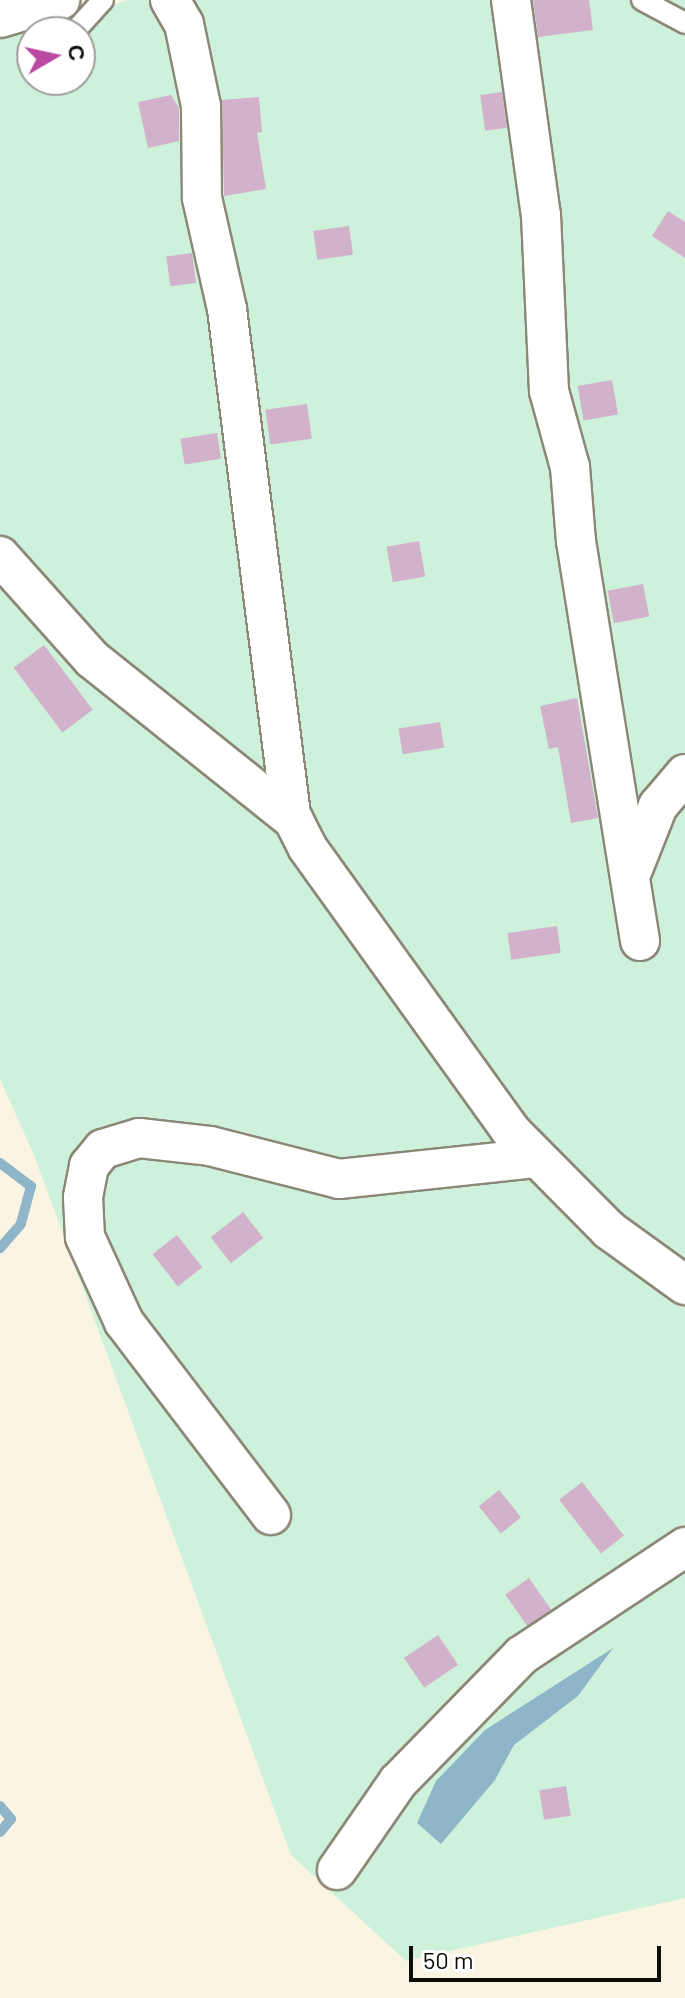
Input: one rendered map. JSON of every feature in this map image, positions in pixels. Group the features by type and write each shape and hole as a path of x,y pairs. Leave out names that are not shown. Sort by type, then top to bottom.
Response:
{"street":[{"path":"0,18 60,0"},
{"path":"170,0 184,24 199,93 202,198 227,309 284,782 294,820 326,873 535,1158 609,1230 685,1285"},
{"path":"511,0 541,215 549,391 570,467 576,541 640,941"},
{"path":"0,556 92,659 294,820"},
{"path":"631,876 644,832 685,774"},
{"path":"271,1515 112,1299 85,1237 83,1197 89,1166 103,1149 139,1138 210,1146 339,1179 535,1158"},
{"path":"337,1870 398,1782 522,1655 685,1547"}],"lane":[{"path":"88,16 103,0"},
{"path":"642,0 685,23"}],"green space":[{"path":"0,0 28,0 27,16 16,16 16,96 96,96 96,16 82,16 128,0 685,0 685,1898 406,1961 291,1855 34,1155 0,1079"}],"water":[{"path":"613,1648 578,1696 514,1745 495,1780 441,1844 417,1823 436,1781 485,1730"}],"building":[{"path":"533,0 589,0 593,30 538,37"},
{"path":"502,92 507,128 485,131 480,95"},
{"path":"171,95 179,108 179,141 148,148 138,102"},
{"path":"259,97 262,132 257,133 266,189 224,196 222,100"},
{"path":"668,211 685,222 685,258 652,236"},
{"path":"349,226 353,255 317,260 313,231"},
{"path":"192,253 196,283 170,286 166,257"},
{"path":"612,380 618,414 584,421 578,386"},
{"path":"307,404 312,439 270,445 265,410"},
{"path":"217,433 221,459 185,464 180,439"},
{"path":"419,541 425,576 393,582 387,547"},
{"path":"643,584 649,616 614,623 608,591"},
{"path":"44,645 93,710 62,733 14,668"},
{"path":"577,698 598,818 571,823 558,747 549,749 540,706"},
{"path":"440,722 444,748 403,754 399,729"},
{"path":"557,926 561,953 511,960 507,933"},
{"path":"243,1212 263,1238 231,1263 211,1237"},
{"path":"177,1235 202,1267 178,1286 153,1254"},
{"path":"582,1482 624,1536 601,1553 559,1500"},
{"path":"499,1490 521,1517 501,1534 479,1506"},
{"path":"529,1578 551,1610 528,1627 505,1595"},
{"path":"438,1635 458,1665 424,1688 404,1658"},
{"path":"566,1786 571,1816 544,1820 539,1790"}],"waterway":[{"path":"0,1163 31,1186 21,1224 0,1248"},
{"path":"0,1806 11,1819 0,1832"}]}
